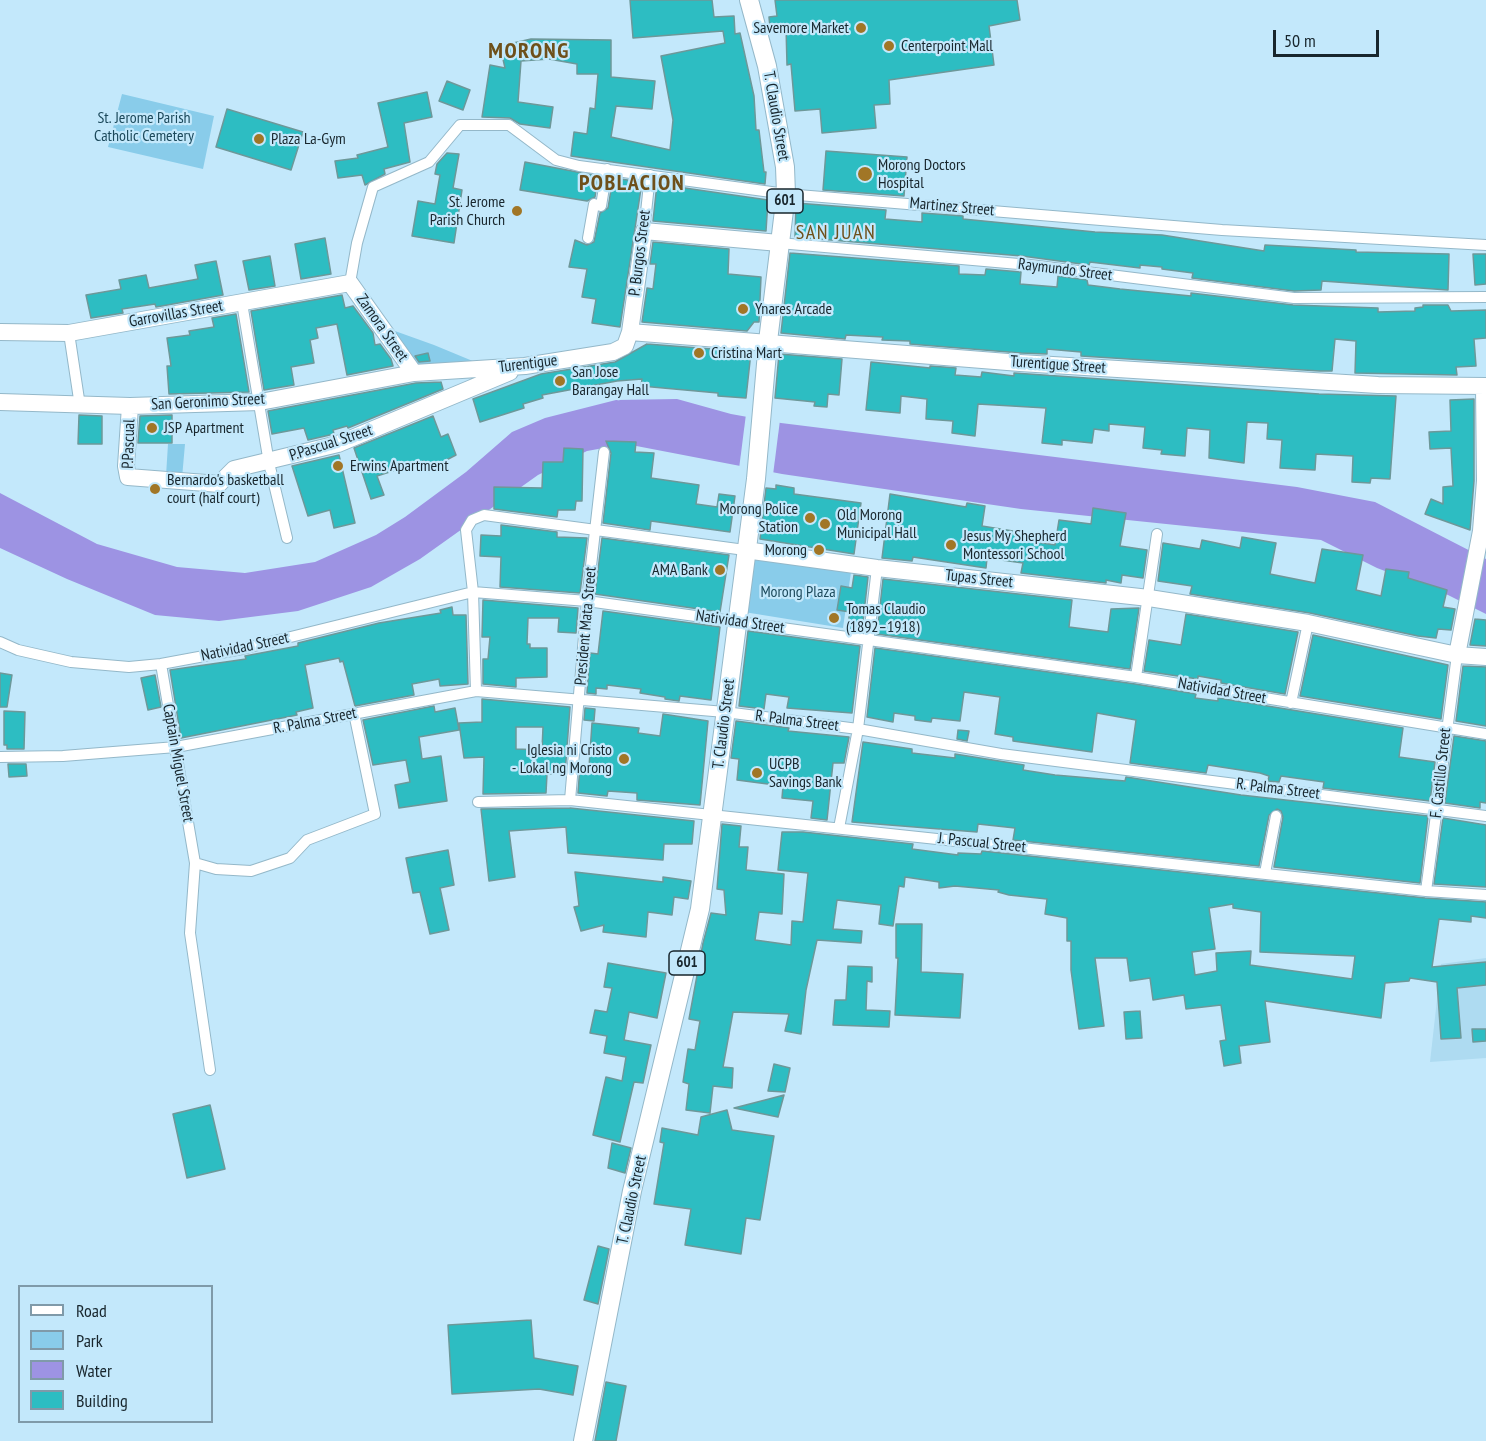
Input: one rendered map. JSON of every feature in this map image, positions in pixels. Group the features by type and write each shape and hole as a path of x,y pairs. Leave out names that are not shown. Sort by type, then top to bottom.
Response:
{"main road":[{"name":"T. Claudio Street","path":"583,1441 633,1191 700,909 756,479 768,341 786,194 785,167 767,66 749,0"}],"street":[{"name":"Martinez Street","path":"350,283 357,243 373,187 429,162 460,125 509,125 556,160 786,194 1222,230 1486,245"},
{"path":"588,238 594,204 601,206 607,169"},
{"name":"P. Burgos Street","path":"630,332 650,175"},
{"name":"Raymundo Street","path":"644,231 1030,265 1294,298 1486,297"},
{"name":"Garrovillas Street","path":"0,332 69,333 350,283"},
{"name":"Zamora Street","path":"350,283 414,373"},
{"path":"242,303 269,463 287,538"},
{"name":"Turentigue Street","path":"630,332 768,341 1020,363 1378,385 1485,386"},
{"name":"Turentigue","path":"414,373 525,366 613,352 625,346 630,332"},
{"path":"69,333 80,405"},
{"name":"P.Pascual Street","path":"133,478 219,484 234,469 269,463 338,444 525,366"},
{"name":"San Geronimo Street","path":"0,402 130,406 260,402 414,373"},
{"path":"1457,655 1481,531 1485,481 1485,386"},
{"name":"P.Pascual","path":"130,406 126,472 128,477 133,478"},
{"name":"President Mata Street","path":"570,800 587,601 604,452"},
{"name":"Tupas Street","path":"473,592 466,530 472,520 484,515 596,528 877,568 1149,598 1308,623 1457,655 1486,657"},
{"path":"1136,677 1157,534"},
{"path":"839,828 858,729 877,568"},
{"path":"473,592 476,691"},
{"name":"Natividad Street","path":"0,642 18,650 71,662 129,667 161,664 242,649 473,592 587,601 738,621 867,641 1136,677 1486,734"},
{"path":"1291,703 1308,623"},
{"name":"F. Castillo Street","path":"1426,891 1445,729 1457,655"},
{"name":"Captain Miguel Street","path":"161,664 195,863 190,933 210,1070"},
{"name":"R. Palma Street","path":"0,757 63,756 176,747 476,691 725,712 858,729 1001,754 1486,816"},
{"path":"195,863 216,869 251,871 290,858 307,840 375,814 354,713"},
{"name":"J. Pascual Street","path":"478,802 570,800 1426,891 1486,895"},
{"path":"1265,873 1276,816"}],"shaded area":[{"path":"1486,958 1486,1058 1430,1062 1441,964"}],"green space":[{"name":"St. Jerome Parish Catholic Cemetery","path":"122,94 214,116 203,169 108,147"},
{"path":"381,326 434,345 492,369 414,373"},
{"path":"168,444 185,444 182,478 166,476"},
{"name":"Morong Plaza","path":"753,557 851,572 843,628 744,612"}],"water":[{"path":"677,399 731,414 781,423 1297,487 1375,502 1486,559 1486,614 1448,595 1377,568 1321,540 1021,509 782,474 626,444 587,451 538,475 420,559 371,587 298,611 219,621 155,615 67,579 0,548 0,493 97,544 177,567 245,573 315,562 376,535 405,517 466,472 512,432 545,418 616,400"}],"pier":[{"path":"746,414 780,420 773,475 739,469"}],"building":[{"path":"630,0 712,0 714,17 734,16 735,34 740,33 754,96 756,130 759,130 764,172 766,172 765,184 571,156 574,132 587,134 590,108 595,109 598,74 577,74 577,64 549,59 521,61 518,102 553,107 550,128 520,124 510,118 482,117 490,65 505,68 500,46 531,39 611,40 611,77 655,81 652,109 616,106 611,137 670,150 673,120 661,56 725,43 723,31 633,38"},
{"name":"Centerpoint Mall","path":"775,0 1017,0 1020,20 989,26 994,65 889,80 890,104 874,105 876,128 822,133 820,109 795,111 791,64 787,65 786,27 770,28 769,17 777,16"},
{"path":"447,81 470,90 463,110 439,101"},
{"path":"427,92 432,117 404,123 410,162 384,169 385,174 365,185 362,175 338,178 335,161 358,158 357,155 388,147 378,103"},
{"name":"Plaza La-Gym","path":"227,109 303,132 291,170 216,147"},
{"name":"Morong Doctors Hospital","path":"826,151 907,157 904,196 823,190"},
{"path":"447,153 459,154 453,188 462,190 454,243 412,236 418,201 435,204 440,175 435,174 437,164"},
{"path":"525,162 598,176 595,197 587,201 520,190"},
{"path":"613,178 642,182 620,327 592,323 596,299 582,297 587,269 569,267 575,240 587,245 594,242 600,213 608,208"},
{"path":"657,184 768,200 766,231 653,221"},
{"path":"796,203 886,210 885,219 922,222 922,213 963,216 963,219 1095,232 1162,235 1264,251 1265,245 1356,250 1356,252 1449,254 1448,290 1322,281 1321,290 1294,291 1192,278 1193,273 1162,269 1162,267 1140,265 1140,268 1090,262 1089,265 1022,256 795,237"},
{"path":"325,238 331,274 301,279 295,244"},
{"path":"653,242 729,249 728,274 761,277 759,322 754,322 747,331 642,322 647,288 653,289 656,264 650,264"},
{"path":"790,253 959,266 959,274 985,275 986,269 1021,272 1020,284 1057,287 1058,276 1087,280 1088,285 1120,289 1191,296 1191,293 1293,305 1378,308 1378,312 1415,311 1415,308 1423,307 1423,305 1448,305 1451,311 1486,310 1486,338 1474,339 1476,366 1456,367 1457,375 1355,373 1356,341 1335,339 1332,371 1320,371 1081,356 1081,352 1047,349 1047,354 1021,353 910,344 910,341 882,340 883,337 846,335 845,339 781,333"},
{"path":"1473,254 1486,254 1486,284 1475,285"},
{"path":"270,256 275,286 249,290 243,261"},
{"path":"216,261 223,295 156,307 155,304 122,309 123,313 91,318 86,295 121,289 119,280 146,275 149,288 198,279 195,265"},
{"path":"342,295 345,308 353,306 373,333 375,345 380,344 391,359 393,366 347,375 337,324 316,328 318,338 310,340 314,363 291,367 294,385 264,390 251,311"},
{"path":"236,314 249,392 169,394 167,366 171,366 167,338 190,335 189,331 214,327 212,318"},
{"path":"647,344 751,352 746,398 641,386 642,379 617,381 542,395 543,398 523,404 524,408 480,422 473,399 541,374 615,362"},
{"path":"428,353 430,361 419,362 415,356"},
{"path":"779,354 842,359 839,395 828,394 827,407 814,406 815,402 775,398"},
{"path":"871,362 930,368 930,366 956,368 955,375 981,377 982,372 1014,376 1014,373 1319,394 1396,396 1390,479 1371,478 1370,483 1352,482 1353,456 1316,454 1315,470 1280,468 1282,440 1267,439 1268,423 1247,422 1244,463 1209,458 1210,430 1187,428 1185,456 1161,454 1162,450 1143,448 1145,427 1109,424 1109,431 1094,429 1092,443 1062,440 1062,445 1042,443 1046,408 978,404 975,436 952,433 953,421 926,419 927,399 901,396 900,413 866,410"},
{"path":"441,382 443,389 348,428 347,426 333,430 334,434 308,440 304,428 272,434 268,411 416,383"},
{"path":"1474,399 1474,481 1470,530 1425,514 1431,499 1443,504 1443,487 1453,486 1451,448 1430,449 1429,432 1451,431 1450,400"},
{"path":"79,415 102,416 102,444 78,444"},
{"name":"JSP Apartment","path":"172,415 172,443 138,443 140,416"},
{"path":"433,416 441,437 448,434 456,455 427,470 424,461 377,476 384,495 371,499 354,448"},
{"path":"606,441 636,442 635,452 654,453 651,478 699,485 696,504 717,507 719,494 735,496 730,532 651,521 650,530 603,523 611,453"},
{"path":"564,448 583,449 582,501 576,501 575,510 558,510 557,517 494,509 494,487 542,488 543,462 563,462"},
{"path":"339,455 355,523 334,528 330,510 308,516 292,466"},
{"name":"Old Morong Municipal Hall","path":"776,485 794,488 794,494 861,503 854,554 760,539 766,488 776,489"},
{"path":"890,494 966,507 967,503 985,506 982,526 1019,532 1018,539 1055,545 1059,520 1091,524 1093,508 1126,513 1120,546 1147,550 1143,578 1122,575 1121,583 1106,580 1106,583 1021,573 1023,563 987,558 986,568 913,557 912,561 882,558"},
{"path":"501,525 557,532 557,537 587,538 580,593 500,587 501,557 480,556 481,535 501,536"},
{"path":"1242,537 1276,543 1270,574 1315,583 1322,549 1363,555 1356,590 1381,596 1386,569 1409,572 1408,578 1447,590 1443,607 1455,609 1451,630 1438,629 1436,638 1418,636 1310,613 1190,594 1192,586 1158,581 1163,543 1200,549 1202,540 1240,548"},
{"path":"602,538 729,555 720,612 595,594"},
{"path":"854,575 868,577 862,631 847,629 850,612 837,610 841,586 852,588"},
{"path":"883,579 1072,600 1069,627 1108,632 1111,609 1139,608 1130,669 877,634"},
{"path":"483,600 578,608 576,633 558,632 559,618 528,618 527,644 530,644 530,648 547,648 547,677 516,678 516,687 483,684 483,659 488,659 490,637 482,637"},
{"path":"452,607 453,615 466,615 468,684 440,686 439,679 412,684 414,695 355,706 343,661 340,662 339,658 305,665 313,708 296,712 297,715 181,738 170,670 246,659 245,656 298,646 298,643 379,623 441,613 440,610"},
{"path":"603,611 720,627 711,700 680,696 679,701 665,699 665,697 640,693 641,689 607,685 607,689 596,688 596,694 587,693 590,653 598,654"},
{"path":"1186,614 1298,632 1285,694 1221,683 1221,680 1198,676 1198,679 1144,671 1149,640 1181,645"},
{"path":"1475,619 1486,620 1486,646 1470,645"},
{"path":"748,631 860,646 852,713 787,708 789,697 766,694 764,709 739,706"},
{"path":"1313,635 1448,665 1441,719 1300,696"},
{"path":"875,648 1135,684 1196,694 1195,698 1218,701 1218,698 1403,728 1399,757 1435,762 1430,801 1323,788 1324,782 1281,776 1279,782 1268,781 1269,776 1260,773 1208,765 1206,773 1130,763 1136,720 1097,713 1092,752 1013,741 1013,737 995,734 1000,697 964,692 960,721 932,718 931,722 915,720 915,716 894,713 893,722 867,717"},
{"path":"1463,666 1486,667 1486,726 1456,721"},
{"path":"0,673 12,675 7,707 0,707"},
{"path":"155,675 161,707 148,710 141,678"},
{"path":"482,699 570,707 565,774 547,774 546,793 483,794 484,757 464,758 459,723 482,722","holes":["516,727 543,727 542,750 516,749"]},
{"path":"434,706 435,712 455,708 459,730 419,737 422,759 441,756 447,801 399,808 395,785 410,782 406,760 373,765 363,720"},
{"path":"585,708 595,709 594,721 584,720"},
{"path":"4,711 25,712 24,749 7,749 7,745 4,745"},
{"path":"663,714 708,721 700,805 637,800 637,793 608,791 607,796 578,793 580,766 589,767 592,723 639,728 638,733 660,736"},
{"path":"736,721 789,728 788,731 849,737 844,763 833,763 827,820 811,818 813,801 782,798 783,786 737,780 739,759 731,758"},
{"path":"958,730 969,731 967,741 957,739"},
{"path":"1454,736 1486,741 1486,803 1480,802 1480,808 1445,803"},
{"path":"863,742 912,749 912,753 955,758 955,754 1024,765 1023,770 1055,775 1125,781 1126,777 1241,795 1428,816 1420,883 1274,867 1283,817 1281,811 1277,809 1269,815 1259,866 1013,840 1015,828 978,824 977,832 852,822"},
{"path":"8,764 26,764 27,776 9,777"},
{"path":"570,808 694,821 692,844 664,844 663,860 568,853 566,827 509,831 515,877 489,881 481,809"},
{"path":"1443,818 1486,825 1486,887 1434,884"},
{"path":"722,824 741,826 739,847 748,847 746,870 784,874 782,914 759,912 755,940 791,945 792,921 803,922 808,873 778,870 782,832 803,832 913,844 912,849 958,855 958,853 981,854 982,851 1425,898 1486,902 1486,918 1471,916 1471,922 1439,919 1432,967 1486,962 1486,985 1457,988 1461,1038 1441,1039 1437,982 1410,978 1409,981 1385,983 1381,1018 1265,1001 1270,1042 1239,1046 1241,1063 1224,1066 1220,1041 1226,1040 1221,1005 1186,1009 1184,995 1153,1000 1150,978 1130,981 1127,958 1095,958 1104,1026 1079,1029 1071,970 1071,941 1067,941 1067,918 1045,914 1047,899 1009,895 998,892 999,890 955,886 939,888 939,882 905,877 904,887 899,886 893,926 879,924 881,905 837,900 833,929 862,931 861,943 817,940 806,990 801,1034 785,1031 789,1014 733,1012 723,1067 733,1068 732,1088 713,1086 710,1113 686,1110 689,1084 683,1082 688,1049 695,1050 700,1021 689,1019 703,943 711,913 726,915 724,890 717,889","holes":["1233,904 1233,908 1261,912 1260,952 1355,956 1352,979 1250,965 1251,951 1216,953 1217,971 1195,975 1192,952 1215,949 1209,908"]},
{"path":"448,850 454,885 440,888 449,930 430,934 420,892 413,893 406,858"},
{"path":"575,872 663,882 663,877 691,881 688,899 674,897 672,915 648,912 646,937 603,932 604,925 581,931 574,907 579,906"},
{"path":"896,924 922,924 921,972 963,974 960,1018 895,1015 898,958 896,958"},
{"path":"608,963 666,973 657,1018 629,1012 624,1040 651,1045 643,1083 634,1082 620,1142 593,1135 606,1077 622,1081 626,1057 604,1053 607,1036 590,1033 595,1010 607,1012 612,988 604,987"},
{"path":"848,966 872,967 872,982 867,981 866,1010 890,1011 889,1027 833,1025 835,1000 846,1000"},
{"path":"1140,1011 1142,1038 1126,1039 1124,1012"},
{"path":"1472,1029 1486,1029 1486,1041 1473,1042"},
{"path":"774,1064 790,1068 785,1092 768,1091"},
{"path":"784,1095 778,1117 734,1108 769,1099"},
{"path":"210,1105 225,1169 187,1178 173,1114"},
{"path":"727,1110 732,1130 774,1136 760,1220 746,1218 741,1254 685,1245 691,1209 654,1204 664,1143 660,1142 662,1128 698,1135 701,1117"},
{"path":"612,1143 631,1148 625,1173 608,1168"},
{"path":"598,1246 609,1249 598,1304 584,1300"},
{"path":"531,1320 534,1358 578,1366 573,1395 539,1389 452,1394 448,1325"},
{"path":"606,1382 626,1386 616,1441 595,1441"}],"place":[{"name":"Savemore Market","path":"861,28"},
{"name":"Centerpoint Mall","path":"889,46"},
{"name":"Plaza La-Gym","path":"259,139"},
{"name":"Morong Doctors Hospital","path":"865,174"},
{"name":"St. Jerome Parish Church","path":"517,211"},
{"name":"Ynares Arcade","path":"743,309"},
{"name":"Cristina Mart","path":"699,353"},
{"name":"San Jose Barangay Hall","path":"560,381"},
{"name":"JSP Apartment","path":"152,428"},
{"name":"Erwins Apartment","path":"338,466"},
{"name":"Bernardo's basketball court (half court)","path":"155,489"},
{"name":"Morong Police Station","path":"810,518"},
{"name":"Old Morong Municipal Hall","path":"825,524"},
{"name":"Jesus My Shepherd Montessori School","path":"951,545"},
{"name":"Morong","path":"819,550"},
{"name":"AMA Bank","path":"720,570"},
{"name":"Tomas Claudio (1892–1918)","path":"834,618"},
{"name":"Iglesia ni Cristo - Lokal ng Morong","path":"624,759"},
{"name":"UCPB Savings Bank","path":"757,773"}],"district":[{"name":"MORONG","path":"529,52"},
{"name":"POBLACION","path":"632,184"},
{"name":"SAN JUAN","path":"836,233"}]}
